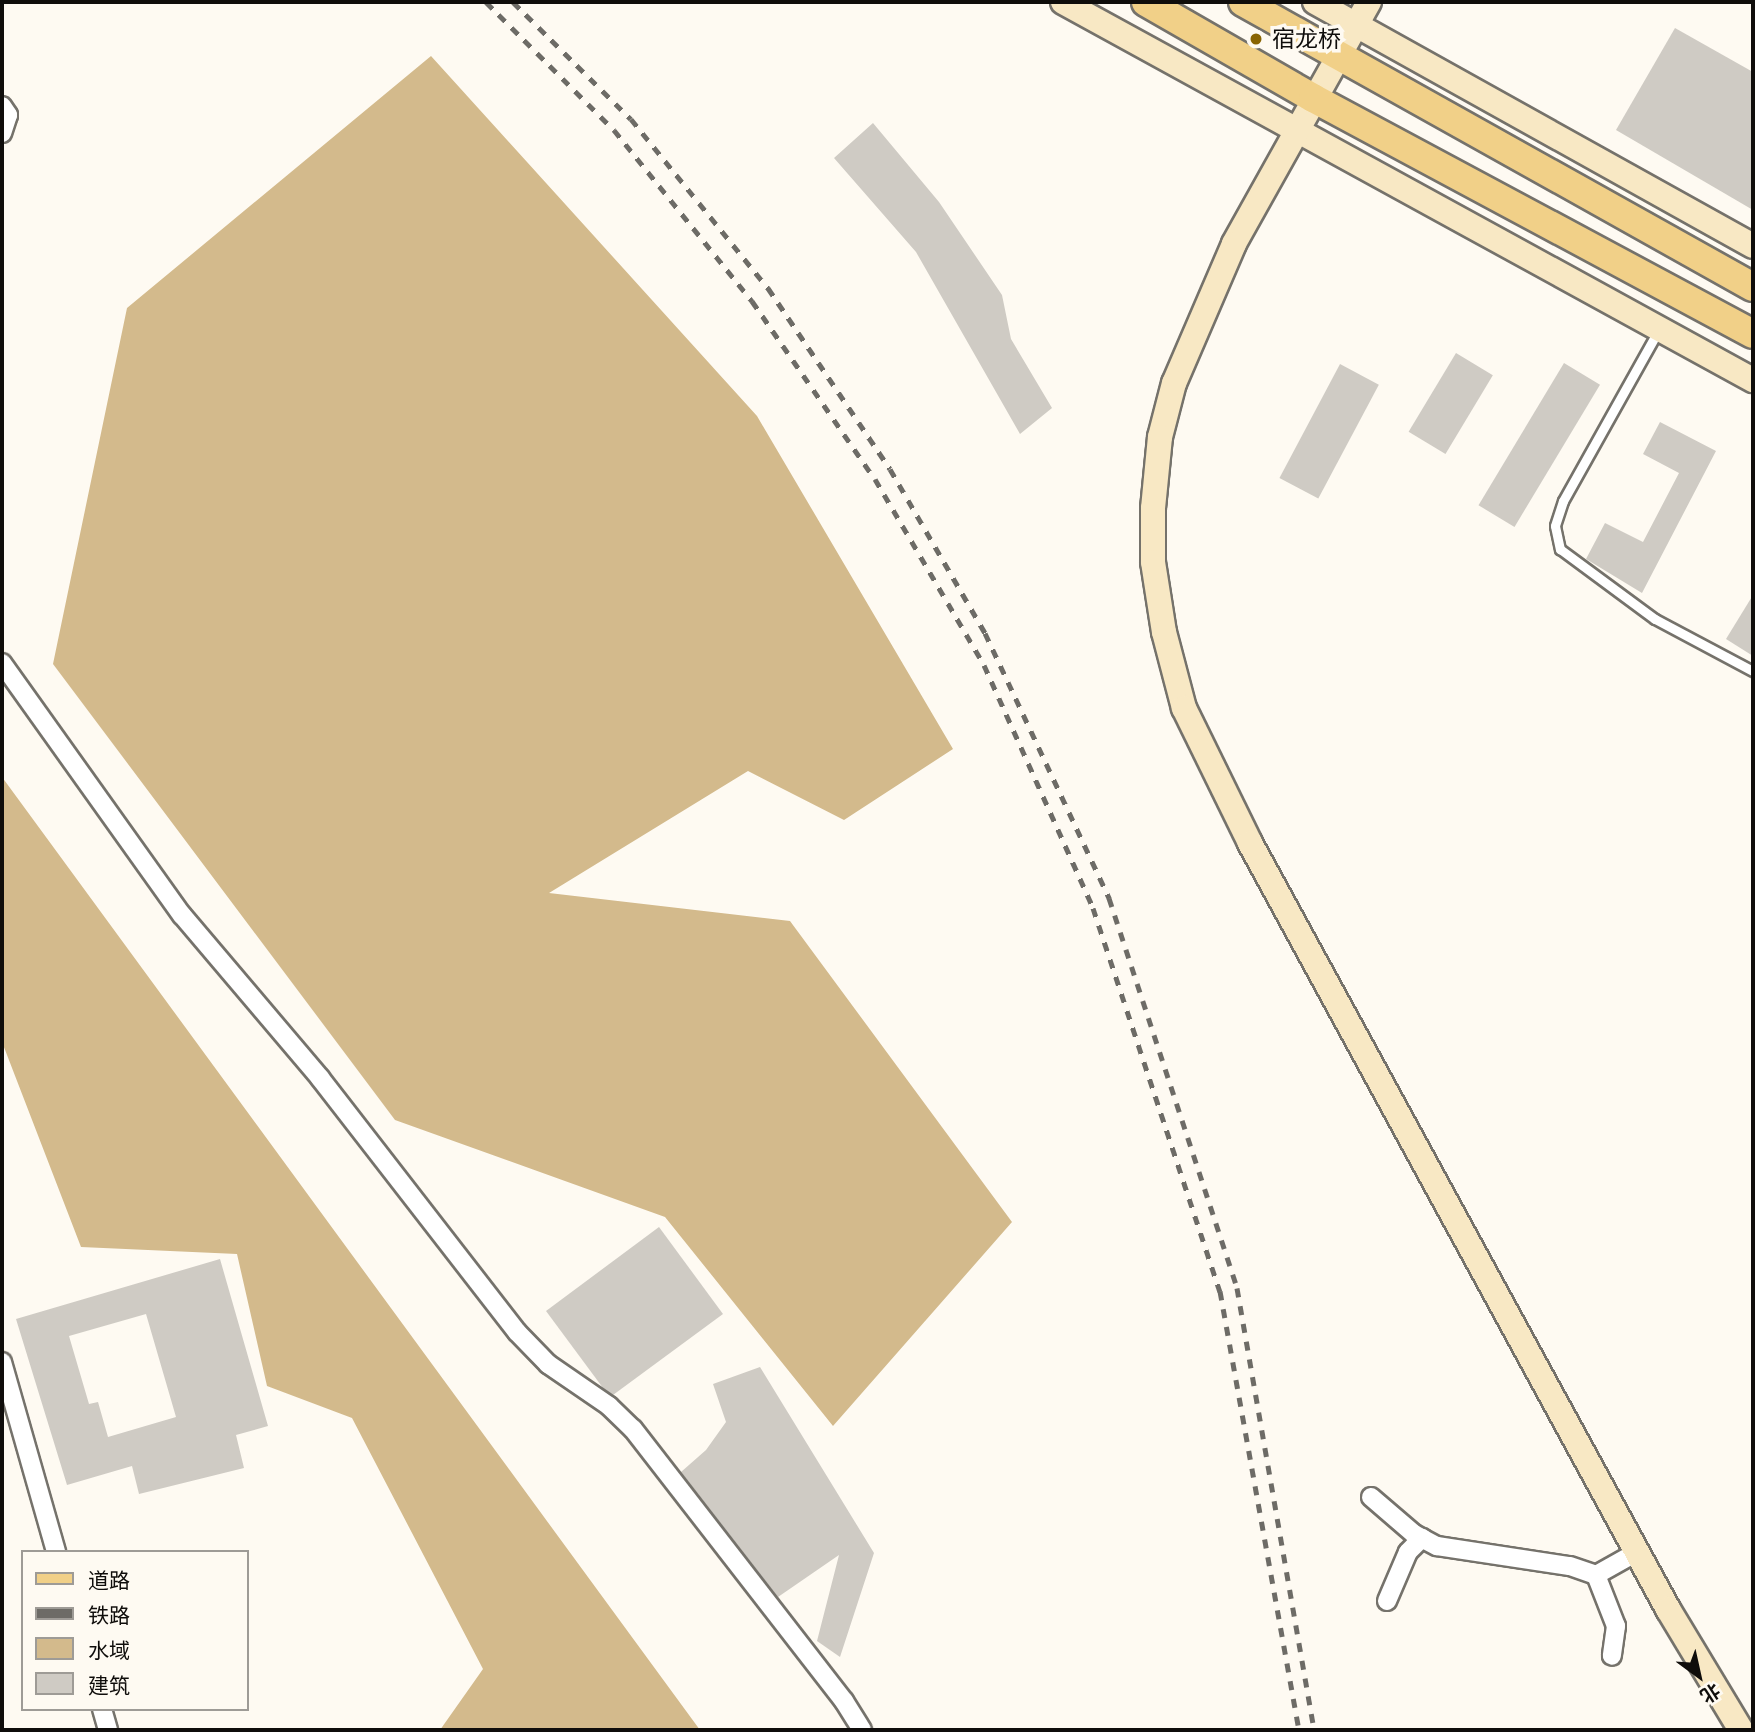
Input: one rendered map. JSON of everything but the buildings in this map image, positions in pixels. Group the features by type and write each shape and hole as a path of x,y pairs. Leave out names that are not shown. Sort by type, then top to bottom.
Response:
{"main road":[{"path":"1146,2 1314,98 1753,334"},
{"path":"1243,2 1753,287"}],"street":[{"path":"1063,2 1295,132 1661,327 1753,380"},
{"path":"1315,2 1753,246"},
{"path":"1369,2 1210,290 1174,383 1160,437 1153,562 1164,632 1184,708 1250,844 1637,1552 1741,1730"},
{"path":"2,106 8,115 2,133"},
{"path":"2,663 182,915 320,1078 517,1332 548,1364 609,1406 633,1429 844,1701 862,1730"},
{"path":"2,1362 55,1550"},
{"path":"1371,1497 1422,1538 1437,1546 1570,1566 1596,1575 1637,1552"},
{"path":"1387,1601 1408,1552 1422,1538"},
{"path":"1596,1575 1616,1626 1612,1656"},
{"path":"103,1711 108,1730"}],"lane":[{"path":"1661,327 1563,501 1555,526 1560,550 1655,619 1753,671"}],"water":[{"path":"431,56 757,416 953,749 844,820 748,771 549,893 790,921 1012,1222 833,1426 665,1217 395,1120 53,664 127,308"},
{"path":"2,777 700,1730 440,1730 483,1669 352,1418 267,1386 237,1254 81,1247 2,1042"}],"railway":[{"path":"486,2 614,130 752,301 875,479 984,665 1093,908 1220,1291 1299,1730"},
{"path":"513,2 631,119 768,288 890,469 985,633 1109,898 1237,1288 1314,1730"}],"place":[{"name":"宿龙桥","path":"1256,39"}]}
